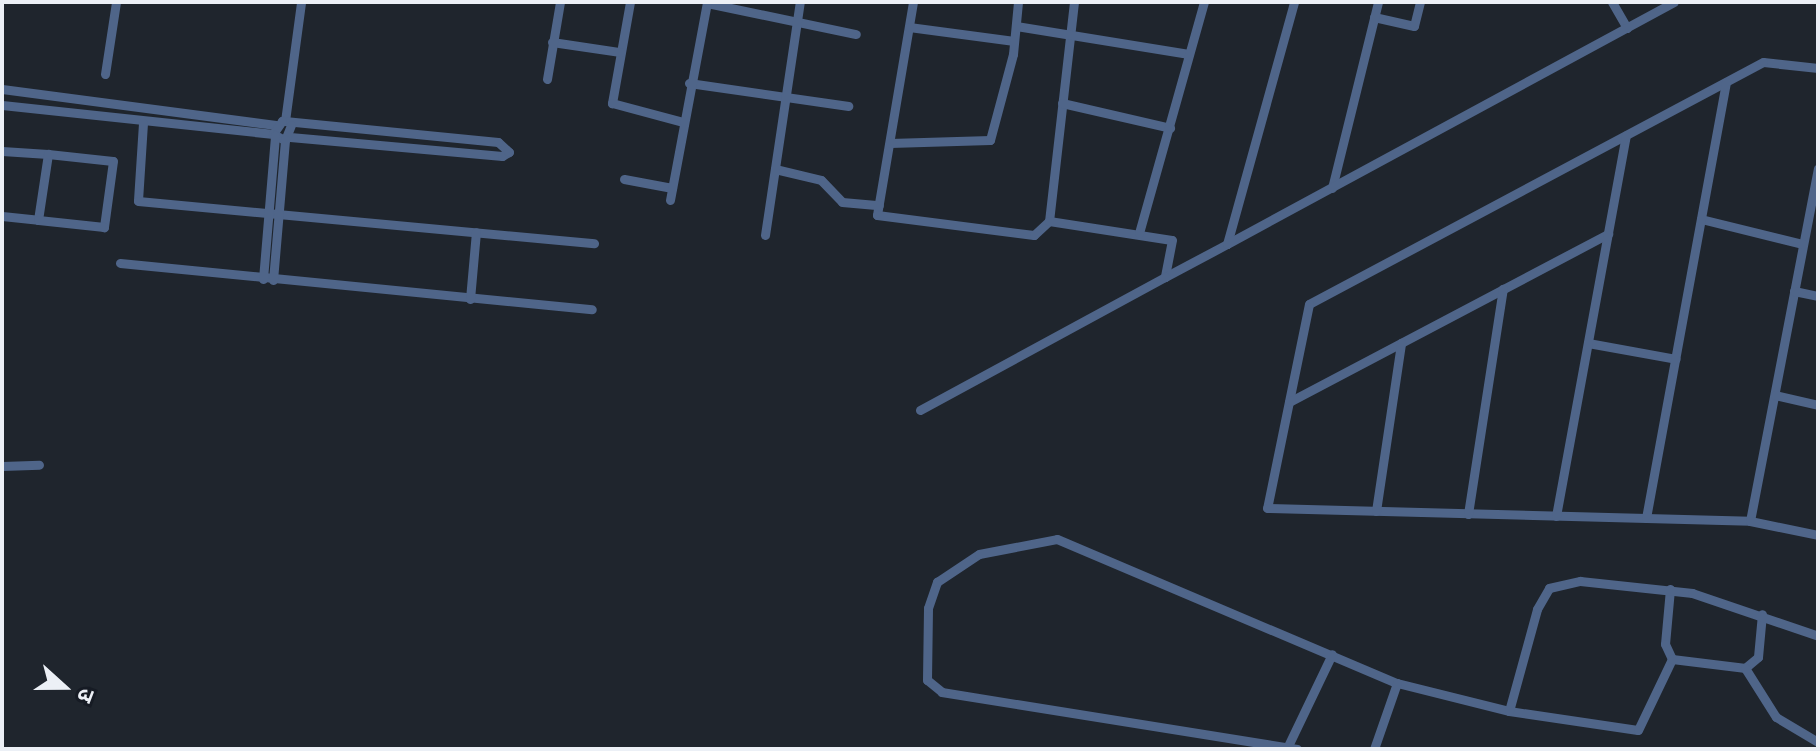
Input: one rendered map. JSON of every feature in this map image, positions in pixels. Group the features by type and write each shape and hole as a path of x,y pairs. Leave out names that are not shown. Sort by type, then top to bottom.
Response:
{"street":[{"path":"105,74 116,2"},
{"path":"268,280 282,131 301,2"},
{"path":"547,79 560,2"},
{"path":"630,2 620,52 615,107 683,122"},
{"path":"670,200 689,83 707,2 856,34"},
{"path":"765,235 800,2"},
{"path":"913,2 877,215 1034,235 1049,221 1074,2"},
{"path":"890,143 990,140 1014,41 1018,2"},
{"path":"1139,233 1204,2"},
{"path":"1227,244 1294,2"},
{"path":"1332,188 1378,2"},
{"path":"1374,17 1414,26 1420,2"},
{"path":"1612,2 1627,28"},
{"path":"920,410 1674,2"},
{"path":"1016,26 1069,32 1189,54"},
{"path":"909,27 1014,41"},
{"path":"552,42 620,52"},
{"path":"1818,68 1763,62 1309,304 1267,508 1750,521 1818,535"},
{"path":"1646,518 1726,82"},
{"path":"689,83 848,106"},
{"path":"2,89 282,131 444,151 509,152 503,143 445,137 282,131 143,123 2,105"},
{"path":"1062,103 1170,128"},
{"path":"143,123 138,201 594,243"},
{"path":"1556,516 1626,135"},
{"path":"444,151 445,137"},
{"path":"2,151 113,161 112,195 104,227 2,216"},
{"path":"38,220 48,154"},
{"path":"775,169 821,180 842,202 879,205"},
{"path":"1750,521 1818,169"},
{"path":"624,179 672,188"},
{"path":"1701,219 1803,244"},
{"path":"1049,221 1172,240 1165,277"},
{"path":"470,299 476,232"},
{"path":"1289,402 1608,234"},
{"path":"120,263 268,280 592,309"},
{"path":"1468,514 1503,289"},
{"path":"1794,291 1818,296"},
{"path":"1376,511 1401,343"},
{"path":"1588,343 1676,359"},
{"path":"1775,395 1818,405"},
{"path":"2,466 39,465"},
{"path":"1332,654 1292,748 942,692 927,680 928,608 937,582 979,554 1057,539 1332,654 1397,683 1509,711 1638,730 1672,659"},
{"path":"1509,711 1537,609 1549,588 1580,581 1670,589 1762,614 1818,636"},
{"path":"1670,589 1665,644 1672,659"},
{"path":"1672,659 1745,668 1758,657 1762,614"},
{"path":"1745,668 1776,717 1818,742"},
{"path":"1374,749 1397,683"}]}
